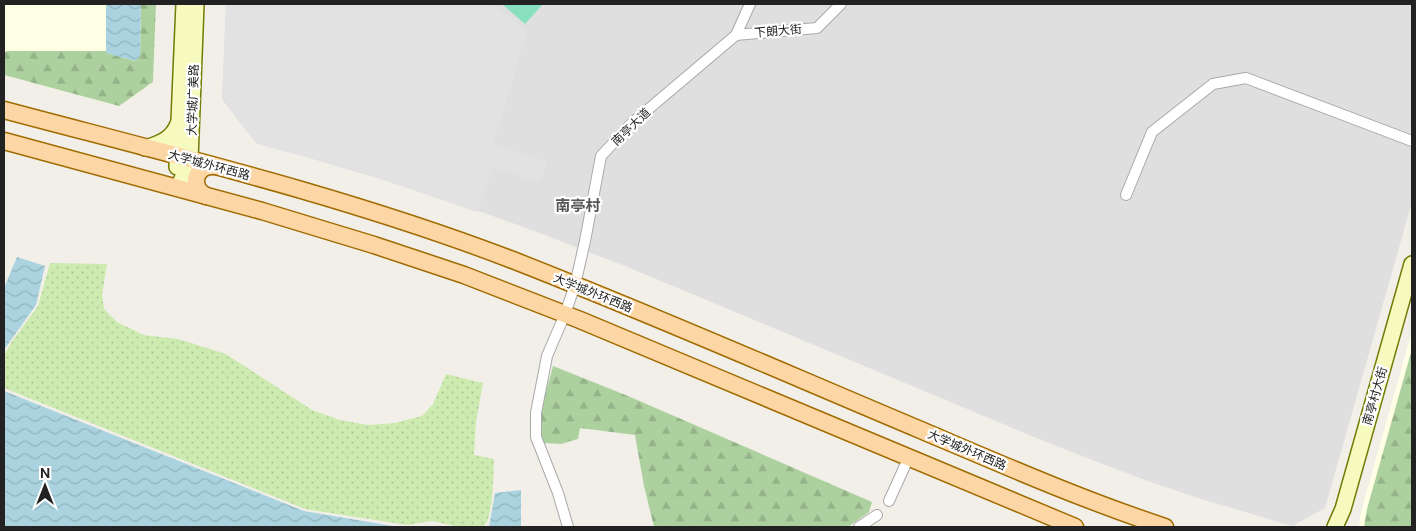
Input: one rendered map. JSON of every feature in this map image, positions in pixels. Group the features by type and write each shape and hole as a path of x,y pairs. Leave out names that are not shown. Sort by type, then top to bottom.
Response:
{"main road":[{"name":"大学城广美路","path":"184,4 185,123"},
{"name":"大学城广美路","path":"178,188 183,158 196,4"},
{"name":"大学城外环西路","path":"4,110 214,166 383,216 498,255 575,285 1031,477 1165,527"},
{"path":"144,148 166,141 185,123 200,152 214,166"},
{"path":"4,141 206,196 374,245 464,275 565,314 908,459 1075,527"},
{"path":"206,196 197,190 195,180 199,170 204,167 214,166"},
{"name":"南亭村大街","path":"1336,527 1344,509 1412,264"}],"street":[{"name":"南亭大道","path":"568,527 558,493 536,437 536,413 548,356 575,285 601,156 632,123 736,35 750,4"},
{"name":"下朗大街","path":"736,35 817,28 841,4"},
{"path":"1126,195 1152,132 1213,84 1246,78 1412,142"},
{"path":"889,501 908,459"},
{"path":"859,527 877,515"}],"shaded area":[{"path":"4,4 156,4 153,82 119,106 4,75"},
{"path":"226,4 1412,4 1412,202 1325,508 1292,526 1142,479 1046,442 625,266 542,234 468,207 255,142 222,99"},
{"path":"226,4 492,4 527,31 493,144 547,162 540,183 493,167 477,212 355,170 257,144 222,96"},
{"path":"1412,331 1412,527 1359,527 1361,512"}],"green space":[{"path":"141,4 156,4 153,82 119,106 4,75 4,53 7,51 106,51 107,53 135,61 140,57"},
{"path":"502,4 543,4 525,24"},
{"path":"50,263 107,264 102,295 104,309 117,322 144,335 178,339 226,354 312,410 340,420 368,425 395,423 422,416 433,404 446,374 483,383 476,422 474,455 494,459 491,505 487,522 483,527 460,527 432,521 407,525 305,509 4,388 4,355 38,306"},
{"path":"1412,349 1412,527 1364,527 1367,509"},
{"path":"553,366 628,396 872,502 869,512 848,527 654,527 644,486 635,435 580,428 578,439 561,444 544,443 541,435 541,415"}],"water":[{"path":"106,4 141,4 140,57 135,61 106,53"},
{"path":"17,257 45,266 36,305 4,350 4,288"},
{"path":"4,391 304,511 399,527 4,527"},
{"path":"521,490 521,527 489,527 495,493"}],"district":[{"name":"南亭村","path":"578,206"}]}
